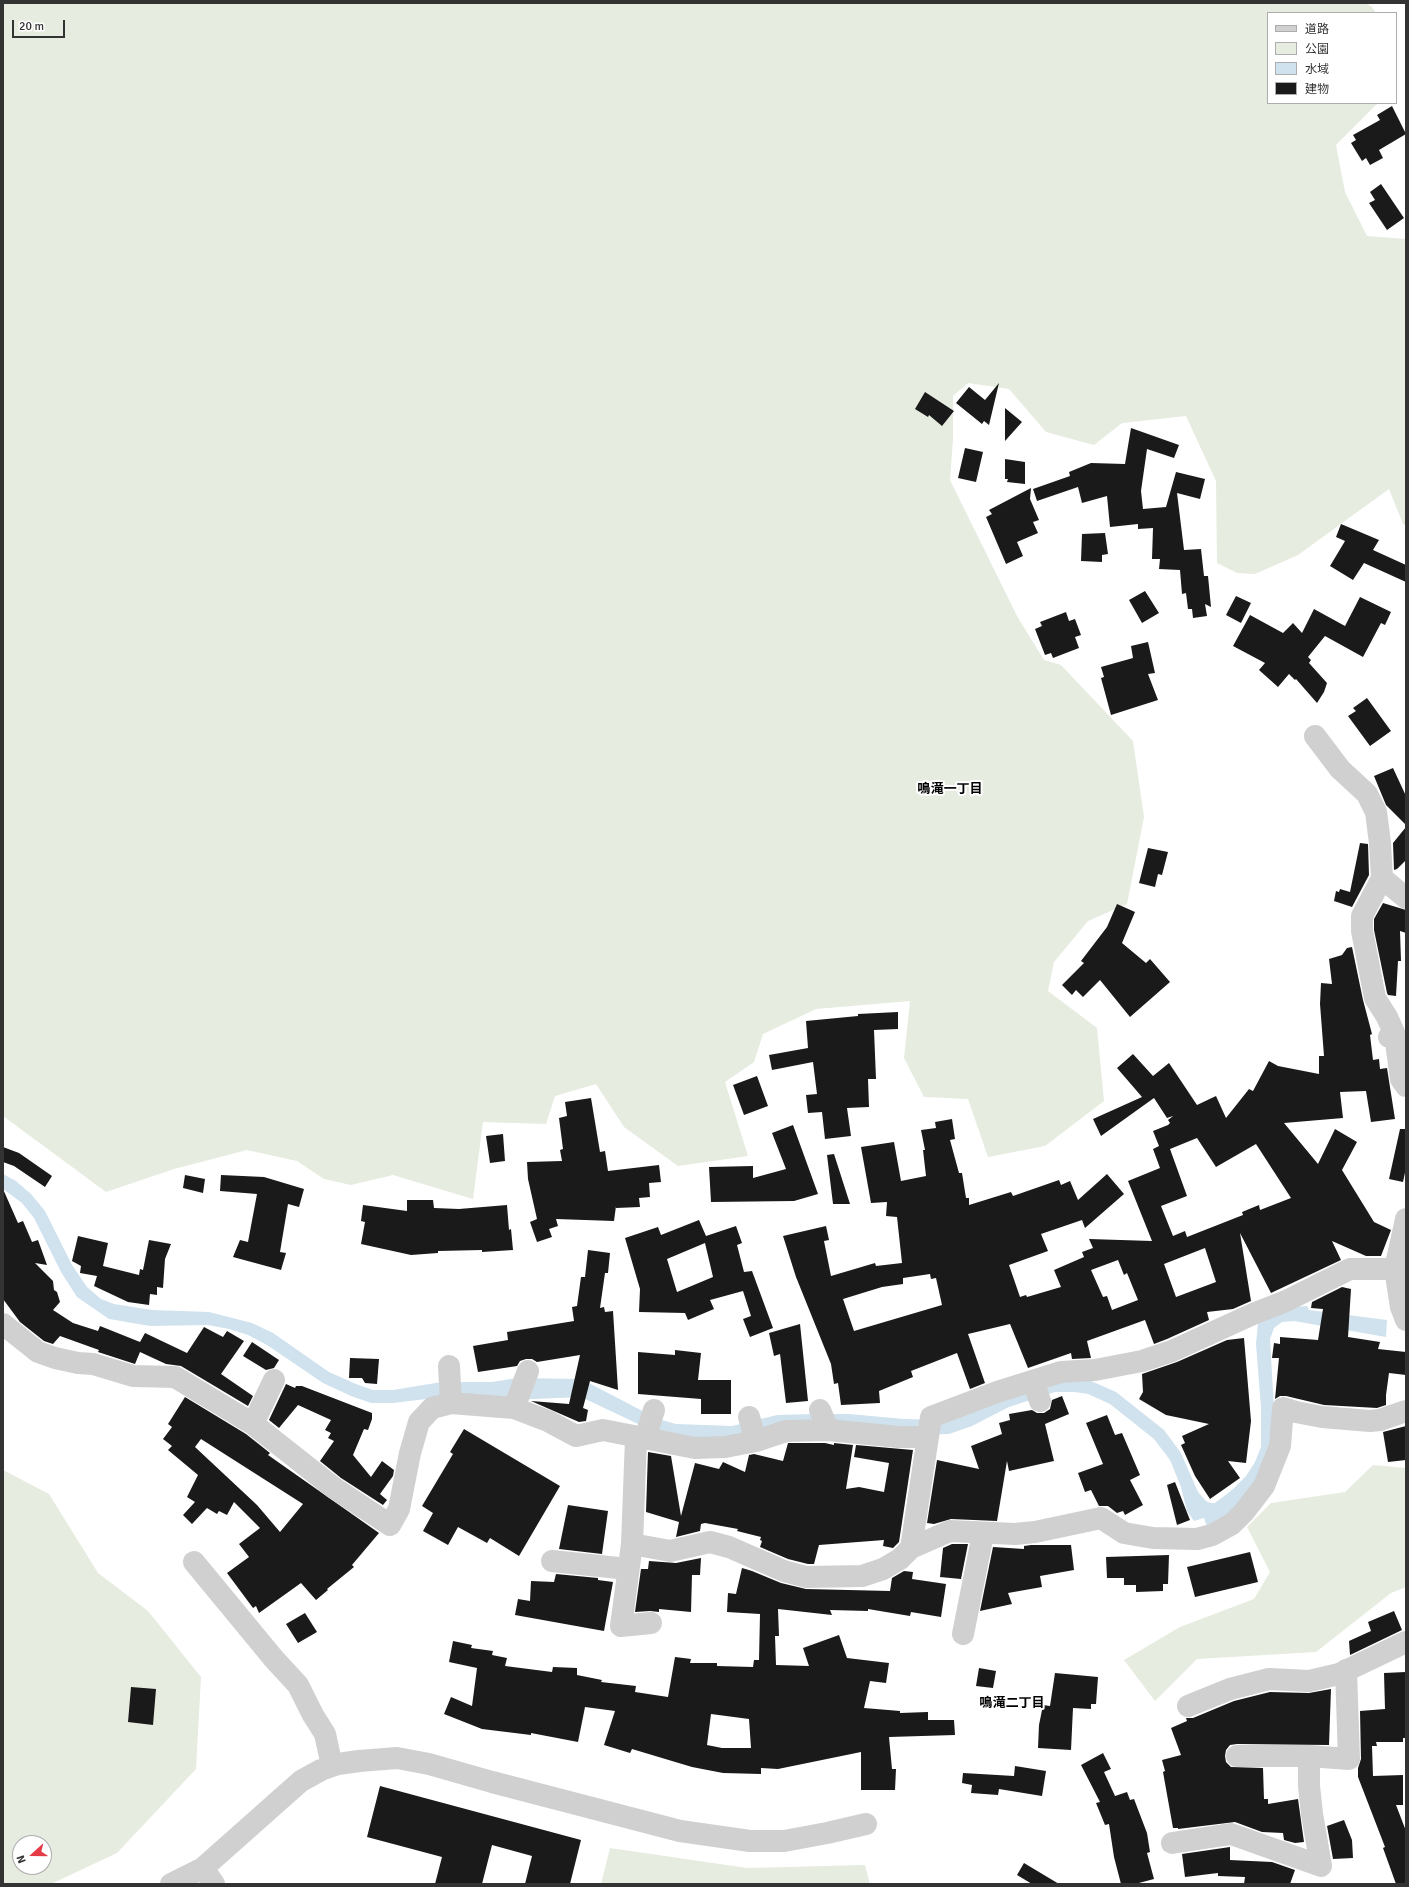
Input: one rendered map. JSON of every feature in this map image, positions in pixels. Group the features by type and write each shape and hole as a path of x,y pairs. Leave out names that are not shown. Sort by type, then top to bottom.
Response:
{"street":[{"path":"1316,736 1340,769 1367,794 1376,812 1382,878 1362,916 1362,931 1375,998 1387,1018 1401,1079 1406,1086"},
{"path":"1382,878 1406,898"},
{"path":"1405,1318 1401,1307 1395,1269 1406,1219"},
{"path":"3,1324 38,1352 55,1358 78,1363 93,1364 133,1376 175,1377 253,1424 334,1488 390,1525 399,1509 410,1452 419,1422 432,1408 450,1403 514,1408 548,1421 576,1436 603,1430 646,1429 695,1448 725,1447 756,1441 786,1431 828,1430 899,1436 930,1427 997,1392 1061,1372 1095,1370 1142,1361 1172,1351 1253,1314 1286,1301 1350,1269 1395,1269"},
{"path":"449,1366 450,1403"},
{"path":"514,1408 528,1371"},
{"path":"253,1424 274,1380"},
{"path":"1033,1381 1040,1401"},
{"path":"632,1544 670,1551 710,1542 729,1548 784,1572 806,1577 862,1576 883,1569 900,1559 911,1548 950,1531 982,1534 1015,1534 1035,1532 1102,1518 1124,1533 1153,1538 1197,1539 1212,1535 1232,1524 1244,1512 1264,1486 1280,1446 1283,1408 1322,1417 1370,1420 1380,1420 1406,1411"},
{"path":"820,1410 828,1430"},
{"path":"749,1417 756,1441"},
{"path":"911,1548 930,1427"},
{"path":"646,1429 620,1626 651,1623"},
{"path":"963,1634 982,1534"},
{"path":"552,1561 628,1570"},
{"path":"194,1562 274,1659 298,1684 313,1716 325,1734 332,1766"},
{"path":"1188,1706 1230,1689 1269,1679 1309,1681 1346,1670 1406,1642"},
{"path":"1237,1756 1309,1756 1349,1759 1346,1670"},
{"path":"1172,1842 1231,1834 1321,1866 1312,1814 1309,1786 1309,1756"},
{"path":"171,1884 208,1876 301,1781 332,1766 359,1761 397,1758 429,1764 492,1782 680,1830 750,1841 784,1841 827,1834 866,1824"}],"green space":[{"path":"3,3 1365,3 1372,7 1375,12 1267,12 1267,104 1377,104 1336,145 1345,192 1367,236 1406,239 1406,526 1403,524 1389,489 1298,555 1255,574 1237,573 1217,563 1216,481 1186,416 1122,423 1094,445 1046,432 1009,389 968,383 953,396 953,439 950,480 1017,616 1044,660 1061,665 1133,741 1144,817 1127,904 1088,921 1054,962 1048,991 1097,1028 1104,1101 1045,1146 988,1157 968,1099 924,1097 904,1058 910,1001 816,1009 763,1034 754,1062 725,1082 748,1156 678,1166 624,1127 596,1084 555,1096 546,1124 483,1122 473,1199 393,1175 351,1185 324,1179 297,1161 247,1150 174,1169 106,1192 3,1116"},
{"path":"1373,1465 1406,1468 1406,1587 1391,1593 1316,1652 1197,1659 1155,1701 1124,1660 1180,1627 1254,1599 1270,1572 1247,1527 1271,1503 1345,1492"},
{"path":"3,1470 49,1494 98,1573 148,1611 201,1677 196,1769 117,1853 51,1884 3,1884"},
{"path":"610,1848 747,1868 865,1865 870,1884 601,1884"}],"water":[{"path":"3,1174 16,1181 31,1194 45,1211 72,1265 87,1287 101,1299 114,1304 152,1310 209,1312 252,1323 273,1333 329,1372 373,1390 393,1390 442,1382 492,1382 517,1378 581,1379 658,1419 676,1424 732,1426 777,1415 849,1414 904,1419 937,1420 1074,1379 1091,1381 1116,1392 1164,1430 1181,1453 1198,1492 1206,1501 1210,1503 1215,1503 1232,1490 1246,1476 1255,1462 1261,1447 1261,1408 1256,1344 1258,1323 1293,1307 1307,1306 1309,1310 1387,1320 1386,1337 1294,1321 1282,1322 1274,1328 1270,1339 1274,1409 1274,1453 1260,1485 1209,1532 1204,1518 1194,1521 1187,1511 1181,1487 1170,1460 1154,1439 1110,1404 1088,1394 1055,1392 1009,1407 972,1426 949,1434 733,1439 695,1439 653,1431 581,1397 510,1400 442,1397 393,1403 371,1403 351,1396 323,1383 267,1345 248,1335 229,1329 208,1325 150,1326 109,1319 77,1297 61,1272 34,1218 22,1203 3,1189"}],"building":[{"path":"1392,106 1406,134 1379,150 1383,158 1370,165 1366,158 1362,161 1351,143 1356,140 1353,135 1380,120 1377,115"},
{"path":"1381,184 1404,218 1387,230 1369,203 1375,200 1370,192"},
{"path":"999,383 989,425 984,421 982,424 956,403 969,387 985,400"},
{"path":"925,392 954,411 942,426 929,415 928,417 915,409"},
{"path":"1005,408 1022,422 1005,441"},
{"path":"1131,428 1179,445 1174,458 1147,449 1141,491 1143,509 1166,507 1176,472 1205,479 1200,499 1177,493 1184,550 1201,549 1204,576 1208,576 1211,607 1205,604 1207,616 1193,618 1192,609 1188,609 1186,593 1182,594 1180,570 1159,569 1160,559 1152,559 1153,528 1138,529 1138,524 1110,527 1107,496 1082,503 1078,487 1037,501 1033,489 1070,476 1069,472 1091,463 1125,464"},
{"path":"965,448 983,452 976,482 958,478"},
{"path":"1005,459 1025,462 1025,484 1007,482 1008,479 1005,479"},
{"path":"1031,488 1030,499 1039,520 1033,522 1038,533 1017,542 1023,556 1006,564 986,517 992,514 989,510"},
{"path":"1341,524 1379,540 1373,550 1406,565 1406,582 1364,563 1353,580 1330,566 1345,541 1336,537"},
{"path":"1105,533 1108,554 1102,555 1102,562 1081,561 1082,534"},
{"path":"1145,591 1159,613 1142,623 1129,600"},
{"path":"1236,596 1251,603 1241,623 1226,615"},
{"path":"1360,597 1391,612 1385,625 1381,623 1363,657 1325,636 1308,657 1311,660 1309,663 1327,683 1324,692 1317,703 1296,679 1295,680 1289,674 1278,687 1259,670 1265,663 1233,646 1250,615 1283,633 1293,623 1302,633 1314,609 1345,626"},
{"path":"1066,612 1069,621 1075,619 1081,635 1075,637 1079,648 1053,658 1051,653 1045,655 1035,629 1042,626 1040,622"},
{"path":"1148,642 1155,673 1148,674 1158,700 1111,715 1101,678 1104,677 1101,667 1133,658 1131,646"},
{"path":"1367,698 1391,731 1370,746 1348,716 1356,711 1353,708"},
{"path":"1393,768 1406,796 1406,825 1386,805 1374,776"},
{"path":"1406,827 1406,860 1394,870 1393,843"},
{"path":"1360,843 1368,844 1369,875 1352,907 1334,901 1336,891 1339,892 1340,889 1350,892"},
{"path":"1148,848 1168,852 1162,875 1158,874 1155,887 1139,883"},
{"path":"1383,903 1406,910 1406,933 1400,931 1401,961 1398,961 1396,996 1388,995 1387,993 1374,930 1374,919"},
{"path":"1117,904 1135,912 1122,943 1146,963 1150,959 1170,982 1130,1017 1100,980 1083,997 1076,990 1072,995 1062,985 1084,963 1081,961 1107,927"},
{"path":"1352,947 1372,1034 1370,1035 1373,1060 1379,1059 1380,1069 1387,1068 1395,1119 1371,1122 1366,1091 1340,1092 1343,1118 1284,1123 1318,1164 1335,1129 1357,1142 1342,1170 1374,1222 1391,1230 1381,1256 1366,1256 1332,1241 1341,1260 1271,1293 1240,1233 1251,1301 1233,1309 1207,1312 1209,1320 1167,1339 1154,1344 1145,1320 1087,1341 1091,1358 1072,1359 1071,1353 1028,1368 1010,1324 968,1334 985,1383 970,1389 957,1353 911,1371 913,1377 879,1391 880,1403 841,1405 838,1383 834,1384 831,1364 796,1277 783,1236 826,1226 829,1240 824,1241 831,1276 875,1263 876,1266 902,1263 897,1217 886,1216 887,1202 871,1203 861,1147 894,1142 901,1181 926,1176 923,1150 925,1150 921,1130 936,1128 935,1122 952,1119 955,1139 950,1140 959,1173 962,1173 966,1198 969,1198 969,1205 1011,1192 1013,1196 1059,1180 1061,1185 1070,1181 1078,1200 1107,1174 1124,1194 1085,1228 1082,1220 1041,1234 1048,1251 1009,1265 1020,1297 1026,1295 1027,1297 1061,1287 1054,1270 1084,1257 1082,1252 1093,1248 1089,1239 1152,1241 1128,1181 1160,1168 1153,1149 1159,1146 1153,1131 1168,1125 1170,1123 1168,1120 1173,1116 1167,1118 1154,1098 1101,1136 1093,1119 1142,1097 1117,1068 1133,1054 1153,1076 1169,1063 1197,1105 1216,1096 1226,1118 1249,1089 1253,1091 1269,1061 1278,1066 1319,1074 1319,1056 1324,1056 1320,1004 1321,983 1332,984 1329,959 1342,955 1347,948","holes":["1197,1138 1216,1167 1256,1144 1291,1198 1260,1210 1259,1205 1242,1212 1243,1215 1187,1237 1185,1231 1173,1236 1161,1206 1187,1196 1170,1149","1205,1248 1216,1282 1176,1297 1164,1264","1118,1260 1124,1275 1127,1273 1138,1300 1112,1310 1107,1296 1103,1297 1091,1270","930,1274 931,1279 936,1278 942,1305 854,1331 843,1299 882,1287 903,1284 903,1278"]},
{"path":"898,1012 898,1029 874,1030 876,1079 868,1079 869,1107 847,1108 851,1136 825,1139 822,1112 808,1113 806,1095 817,1094 813,1062 772,1070 769,1055 808,1048 806,1021 858,1016 858,1014"},
{"path":"757,1076 768,1106 744,1115 733,1085"},
{"path":"591,1098 600,1152 605,1151 608,1171 659,1165 661,1182 649,1183 650,1197 639,1198 640,1207 616,1208 616,1206 614,1221 556,1219 558,1226 549,1229 552,1237 537,1242 530,1222 537,1219 528,1179 527,1162 562,1161 560,1150 563,1149 559,1118 567,1116 565,1102"},
{"path":"793,1125 818,1194 794,1201 711,1202 709,1167 753,1166 753,1178 786,1169 772,1133"},
{"path":"1400,1129 1406,1129 1406,1168 1403,1182 1389,1179"},
{"path":"503,1134 505,1161 490,1163 486,1136"},
{"path":"3,1147 19,1153 52,1176 45,1187 14,1166 3,1162"},
{"path":"834,1154 850,1204 833,1204 827,1155"},
{"path":"185,1175 205,1179 203,1193 183,1188"},
{"path":"221,1175 264,1177 304,1189 299,1207 288,1204 280,1252 286,1253 281,1270 233,1257 240,1240 248,1242 257,1194 220,1191"},
{"path":"3,1189 18,1223 23,1221 32,1242 38,1240 47,1265 35,1263 53,1281 54,1290 57,1292 60,1302 53,1310 73,1323 98,1331 100,1326 140,1342 145,1333 187,1353 204,1327 223,1337 227,1331 244,1341 221,1374 253,1396 248,1406 181,1366 166,1364 140,1352 135,1364 98,1352 99,1350 60,1336 53,1344 44,1341 20,1322 3,1299"},
{"path":"407,1200 433,1200 434,1208 459,1209 507,1205 509,1230 511,1229 513,1250 482,1252 482,1250 438,1251 438,1253 411,1255 361,1244 365,1222 361,1221 363,1205 407,1211"},
{"path":"699,1220 706,1236 736,1226 742,1243 737,1245 744,1272 752,1271 773,1328 750,1337 743,1319 751,1316 743,1291 710,1300 714,1309 688,1320 685,1313 639,1312 640,1289 625,1238 658,1227 661,1235","holes":["705,1243 713,1277 677,1292 667,1259"]},
{"path":"78,1236 108,1243 103,1266 139,1275 140,1269 143,1270 149,1240 171,1244 165,1259 163,1288 157,1287 157,1295 150,1294 149,1305 128,1302 94,1286 97,1276 80,1273 81,1266 72,1261"},
{"path":"588,1250 610,1253 608,1273 605,1273 600,1308 604,1307 605,1312 613,1311 618,1390 590,1381 583,1408 588,1410 586,1421 579,1422 531,1401 569,1404 580,1355 537,1362 532,1359 526,1359 520,1361 517,1366 478,1372 473,1346 508,1340 507,1332 574,1321 572,1307 577,1306 581,1277 585,1277"},
{"path":"1342,1287 1351,1289 1348,1337 1380,1342 1378,1349 1406,1352 1406,1375 1389,1373 1386,1405 1377,1408 1324,1405 1286,1396 1280,1396 1275,1399 1279,1358 1272,1358 1274,1343 1280,1344 1280,1337 1318,1340 1323,1309 1311,1308 1312,1302"},
{"path":"800,1324 808,1401 786,1403 780,1354 774,1356 769,1333"},
{"path":"1244,1338 1251,1421 1246,1463 1228,1461 1240,1478 1210,1499 1195,1476 1181,1445 1185,1443 1182,1436 1209,1424 1166,1415 1139,1399 1143,1392 1142,1374 1177,1362 1227,1340"},
{"path":"252,1342 279,1360 274,1368 266,1370 243,1356"},
{"path":"675,1350 701,1353 698,1380 731,1380 731,1414 701,1414 701,1399 638,1394 638,1352 675,1355"},
{"path":"350,1358 379,1359 377,1384 365,1383 362,1378 349,1378"},
{"path":"286,1384 295,1388 296,1386 302,1386 372,1413 372,1419 368,1430 364,1429 353,1455 371,1477 382,1461 394,1470 393,1476 380,1494 387,1500 383,1505 341,1478 320,1461 334,1441 328,1438 331,1433 325,1430 331,1420 298,1405 279,1428 269,1420"},
{"path":"1062,1396 1069,1414 1045,1424 1054,1461 1009,1471 1007,1461 997,1521 951,1519 934,1524 927,1523 937,1460 979,1469 971,1446 1002,1434 999,1423 1010,1420 1009,1414 1032,1410 1037,1413 1044,1413 1050,1409 1052,1400"},
{"path":"185,1397 246,1434 270,1453 268,1455 379,1533 352,1565 354,1567 316,1600 301,1583 259,1613 256,1606 253,1608 227,1573 249,1557 239,1544 260,1528 234,1502 227,1515 219,1511 217,1514 207,1508 192,1524 183,1515 195,1502 187,1497 198,1475 168,1450 172,1446 163,1439 172,1427 168,1424","holes":["201,1439 303,1504 280,1532 257,1505 195,1447"]},
{"path":"1107,1415 1115,1435 1122,1433 1140,1475 1130,1480 1143,1505 1125,1515 1123,1511 1117,1513 1108,1506 1099,1506 1091,1490 1085,1492 1078,1473 1103,1464 1086,1423"},
{"path":"1406,1426 1406,1460 1388,1462 1383,1432"},
{"path":"464,1429 560,1486 519,1556 490,1538 487,1543 458,1527 448,1545 423,1531 433,1513 422,1506 453,1454 450,1452"},
{"path":"788,1443 825,1443 834,1445 834,1443 853,1445 846,1489 859,1487 884,1492 889,1463 854,1457 856,1445 913,1450 899,1542 893,1548 883,1546 884,1540 819,1545 814,1564 808,1564 788,1559 760,1547 762,1541 760,1540 761,1537 737,1531 738,1529 705,1523 701,1524 700,1531 676,1537 679,1522 646,1512 648,1452 671,1456 681,1516 695,1463 719,1469 723,1462 745,1472 749,1455 754,1454 783,1461"},
{"path":"1175,1482 1190,1520 1177,1525 1167,1485"},
{"path":"568,1505 608,1511 602,1554 559,1549"},
{"path":"952,1544 968,1544 961,1579 940,1577 943,1548"},
{"path":"1071,1545 1074,1570 1040,1576 1042,1587 1008,1593 1012,1604 980,1611 993,1547 1024,1549 1024,1546"},
{"path":"1250,1552 1258,1582 1195,1597 1187,1567"},
{"path":"1169,1555 1168,1584 1163,1584 1163,1591 1136,1592 1136,1585 1124,1585 1124,1578 1107,1578 1106,1557"},
{"path":"701,1558 700,1575 692,1575 691,1612 659,1609 659,1612 635,1612 641,1569 648,1569 649,1561 676,1563"},
{"path":"742,1568 781,1583 806,1589 890,1591 892,1578 904,1571 913,1572 912,1579 946,1584 941,1617 911,1612 910,1616 868,1609 868,1611 830,1610 832,1615 778,1609 779,1636 775,1636 776,1665 809,1666 803,1648 839,1635 847,1658 889,1663 886,1683 870,1681 864,1708 900,1711 900,1713 928,1712 928,1720 954,1720 955,1735 889,1737 892,1769 896,1769 895,1790 861,1790 861,1752 778,1769 761,1768 761,1774 723,1773 692,1767 632,1749 630,1753 604,1745 615,1711 585,1707 578,1742 531,1733 531,1735 482,1729 444,1714 451,1697 472,1706 477,1668 449,1662 453,1641 472,1645 471,1648 493,1651 492,1655 507,1658 505,1666 552,1672 553,1667 577,1668 577,1675 602,1680 601,1682 636,1686 635,1692 668,1697 675,1657 691,1659 690,1663 717,1663 717,1666 753,1667 754,1660 759,1660 760,1614 727,1612 728,1593 736,1594","holes":["711,1714 749,1719 751,1748 722,1748 707,1745"]},
{"path":"556,1574 598,1578 598,1580 613,1582 604,1631 515,1615 518,1599 530,1601 531,1581 554,1582"},
{"path":"1394,1611 1402,1630 1350,1655 1349,1641 1371,1631 1368,1622"},
{"path":"305,1613 317,1632 298,1643 286,1624"},
{"path":"979,1668 996,1671 993,1688 976,1686"},
{"path":"1406,1672 1406,1738 1403,1738 1403,1742 1376,1742 1377,1746 1372,1746 1373,1776 1403,1775 1403,1805 1396,1805 1406,1831 1406,1884 1396,1884 1383,1848 1385,1847 1358,1777 1358,1768 1361,1759 1360,1711 1385,1709 1384,1673"},
{"path":"1055,1673 1098,1677 1096,1704 1091,1704 1091,1709 1073,1708 1071,1750 1038,1748 1039,1725 1043,1705 1050,1706"},
{"path":"131,1687 156,1689 153,1725 128,1722"},
{"path":"1331,1689 1329,1745 1237,1744 1230,1745 1226,1750 1226,1762 1231,1767 1263,1768 1264,1799 1268,1799 1268,1804 1298,1799 1304,1842 1295,1843 1284,1840 1283,1833 1262,1832 1235,1822 1178,1829 1173,1828 1163,1772 1165,1771 1162,1760 1181,1755 1171,1728 1187,1721 1186,1718 1193,1718 1234,1701 1270,1692 1309,1693"},
{"path":"1103,1753 1111,1769 1104,1772 1115,1796 1127,1792 1130,1800 1134,1799 1147,1833 1150,1852 1147,1853 1154,1879 1135,1884 1121,1884 1114,1857 1109,1824 1105,1825 1096,1803 1100,1802 1081,1765"},
{"path":"1015,1766 1046,1771 1042,1796 999,1789 998,1795 971,1793 972,1785 962,1783 963,1773 1014,1776"},
{"path":"380,1786 581,1840 570,1884 525,1884 532,1856 492,1845 482,1884 435,1884 442,1857 367,1837"},
{"path":"1344,1820 1352,1840 1353,1858 1333,1859 1327,1826"},
{"path":"1230,1847 1230,1860 1272,1862 1295,1870 1290,1884 1244,1884 1245,1877 1218,1876 1218,1873 1185,1877 1182,1854"},
{"path":"1024,1863 1059,1884 1032,1884 1017,1875"}],"district":[{"name":"鳴滝一丁目","path":"950,790"},
{"name":"鳴滝二丁目","path":"1012,1704"}]}
